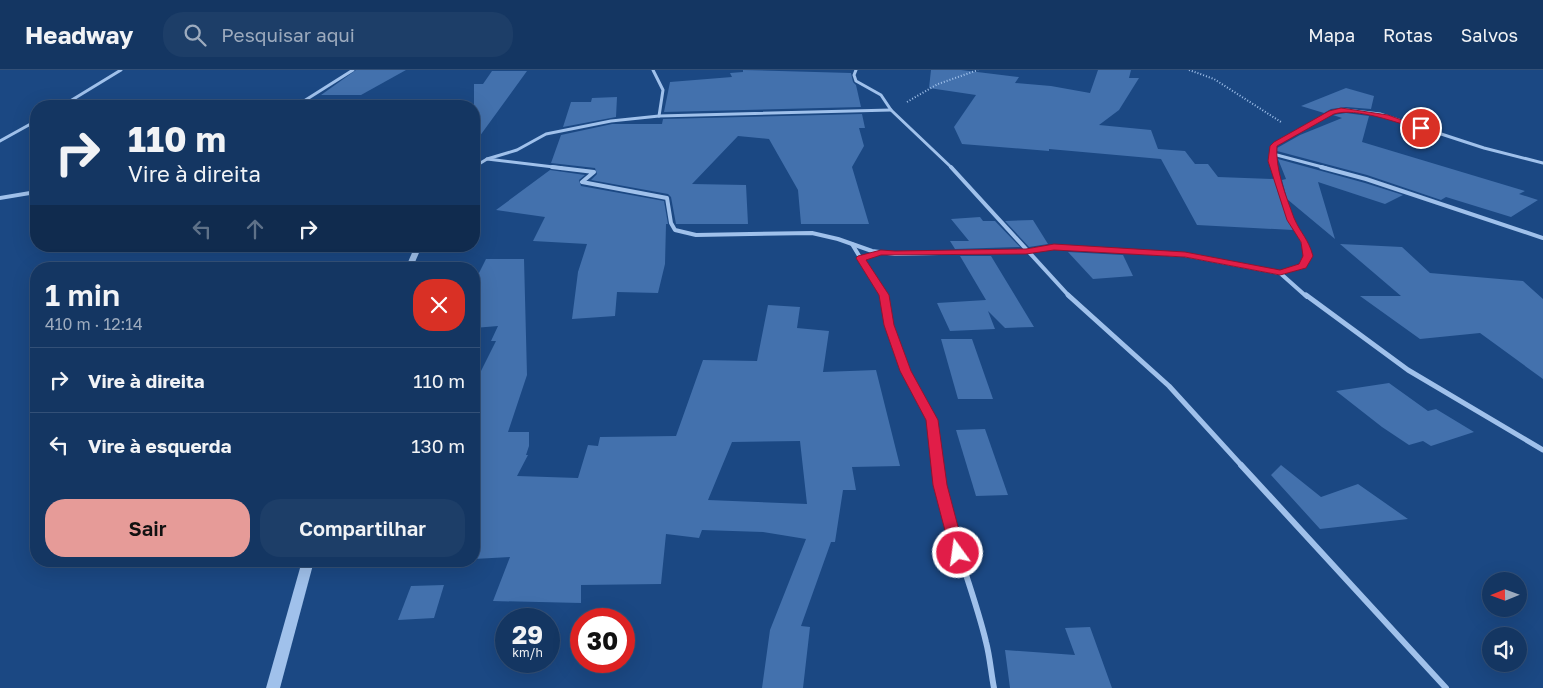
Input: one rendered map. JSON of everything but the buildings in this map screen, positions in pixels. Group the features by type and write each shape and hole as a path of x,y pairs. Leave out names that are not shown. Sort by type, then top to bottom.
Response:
{"street":[{"path":"72,100 120,70"},
{"path":"306,100 353,70"},
{"path":"653,70 663,90 659,110 660,116"},
{"path":"856,70 854,75 856,81 886,98 892,110 950,166 1071,298 1169,386 1446,688"},
{"path":"480,163 517,150 546,134 573,127 660,116 892,110"},
{"path":"487,159 594,172 582,182 667,198 670,206 671,225 675,230 684,233 709,235 812,233 881,253 895,254 1026,251 1054,247 1185,255 1280,272 1302,266 1308,256 1305,242 1291,220 1284,201 1272,161 1274,146 1276,143 1332,112 1341,110 1388,117 1465,142 1543,163"},
{"path":"0,142 30,124"},
{"path":"1273,154 1366,179 1543,238"},
{"path":"0,198 30,193"},
{"path":"852,244 884,295 889,325 905,371 932,420 940,485 958,553 986,642 994,688"},
{"path":"861,258 881,253"},
{"path":"1280,272 1311,300 1408,370 1543,450"},
{"path":"272,688 306,567"}],"path":[{"path":"892,110 896,106 923,95 942,82 969,75 978,70"},
{"path":"1189,70 1214,80 1268,112 1285,125 1293,135"}],"route":[{"path":"958,553 940,485 932,420 905,371 889,325 884,295 861,258 881,253 1026,251 1054,247 1185,255 1280,272 1302,266 1308,256 1305,242 1291,220 1272,161 1276,143 1325,118 1332,112 1341,110 1388,117 1421,128"}]}
